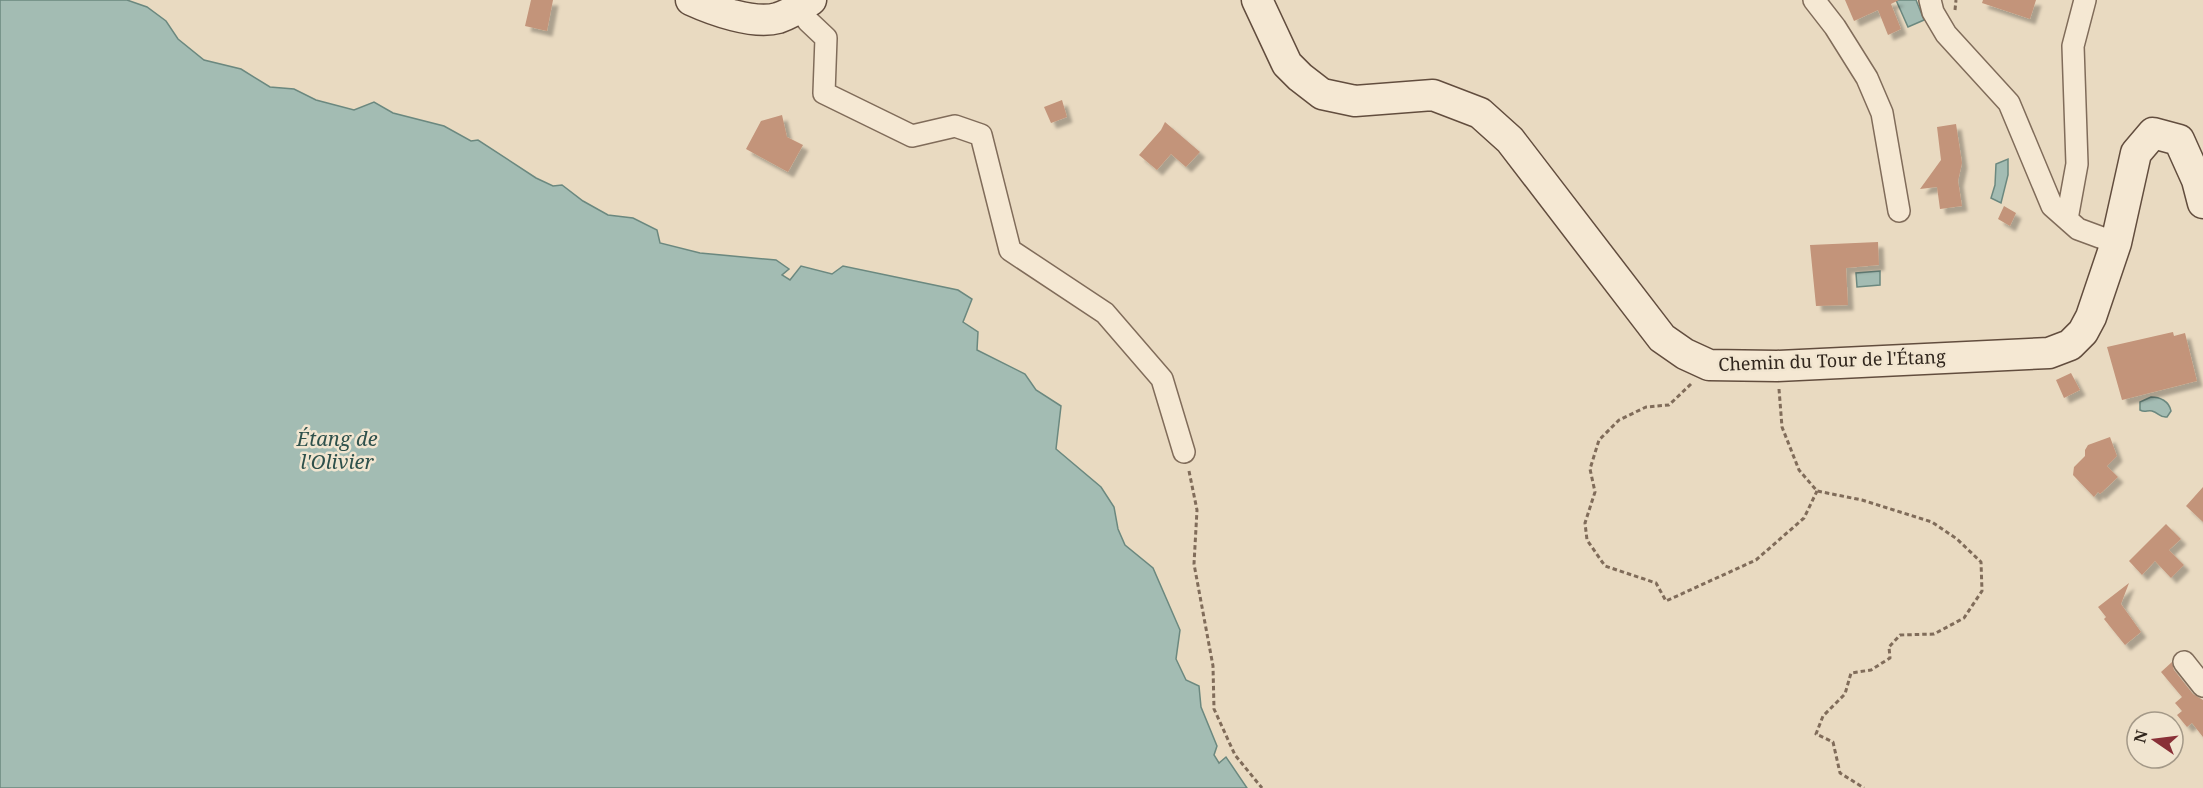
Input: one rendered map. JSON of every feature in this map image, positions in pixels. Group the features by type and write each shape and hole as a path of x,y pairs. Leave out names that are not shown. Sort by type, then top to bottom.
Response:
{"street":[{"path":"691,0 705,7 746,9 776,18 806,4 808,21 826,38 824,93 912,136 955,126 981,135 1010,250 1105,313 1162,379 1185,452"},
{"name":"Chemin du Tour de l'Étang","path":"1257,0 1287,63 1322,94 1355,101 1433,96 1480,113 1509,140 1662,338 1685,354 1709,365 1777,366 2049,353 2070,345 2083,332 2091,317 2116,243 2136,153 2153,133 2179,140 2197,180 2203,203"},
{"path":"1814,0 1835,27 1867,78 1882,112 1899,211"},
{"path":"1930,0 1933,12 1946,34 2009,103 2052,206 2078,229 2116,243"},
{"path":"2067,219 2077,164 2073,46 2085,0"},
{"path":"2184,662 2203,686"}],"path":[{"path":"1709,365 1669,405 1646,407 1619,420 1599,440 1590,469 1595,492 1585,523 1587,540 1605,566 1656,583 1666,601 1756,560 1804,518 1817,490"},
{"path":"1777,366 1782,427 1799,470 1817,490 1862,500 1932,522 1957,539 1981,562 1982,591 1964,618 1934,634 1900,635 1889,647 1890,658 1871,670 1851,672 1845,694 1823,716 1816,734 1833,742 1840,773 1864,788"},
{"path":"1185,452 1197,510 1194,564 1213,666 1214,709 1235,755 1262,788"}],"water":[{"name":"Étang de l'Olivier","path":"0,0 127,0 147,7 166,21 178,39 204,60 241,69 270,87 294,89 316,100 354,110 374,102 393,113 444,126 471,141 478,140 536,178 553,186 562,185 583,201 608,215 633,218 657,230 660,243 700,253 776,260 789,269 782,275 790,280 801,266 832,274 843,266 958,290 972,299 963,322 978,332 977,350 1025,374 1036,390 1061,406 1056,449 1101,487 1114,507 1118,529 1125,545 1153,568 1180,630 1176,659 1186,680 1199,686 1201,707 1217,746 1214,755 1219,763 1226,757 1247,788 0,788"},
{"path":"1896,0 1916,0 1924,20 1908,27"},
{"path":"2008,159 2008,175 2001,203 1991,198 1995,185 1996,164"},
{"path":"1880,271 1880,285 1857,287 1856,273"},
{"path":"2151,397 2166,402 2171,411 2167,417 2152,411 2140,410 2140,402"}],"building":[{"path":"531,0 553,0 547,31 525,26"},
{"path":"1845,0 1899,0 1891,4 1901,29 1888,35 1878,10 1854,21"},
{"path":"1983,0 2036,0 2030,19 1982,3"},
{"path":"1062,100 1067,117 1051,123 1044,107"},
{"path":"782,115 787,137 803,145 788,172 746,149 761,121"},
{"path":"1165,122 1200,152 1186,167 1171,154 1157,170 1139,155 1161,130"},
{"path":"1956,124 1962,163 1958,181 1962,206 1940,209 1937,187 1920,189 1941,160 1937,127"},
{"path":"2004,206 2016,213 2010,226 1998,219"},
{"path":"1878,242 1879,265 1846,268 1848,305 1816,306 1810,245"},
{"path":"2173,332 2174,336 2185,333 2197,381 2122,400 2107,347"},
{"path":"2071,373 2080,390 2064,398 2056,380"},
{"path":"2110,437 2117,456 2107,466 2118,477 2094,497 2073,475 2074,467 2085,456 2088,445"},
{"path":"2203,487 2203,522 2186,506"},
{"path":"2166,524 2181,539 2169,550 2184,565 2171,578 2155,561 2142,575 2129,561"},
{"path":"2129,583 2121,604 2141,632 2125,645 2104,619 2106,617 2098,607"},
{"path":"2172,662 2174,670 2193,694 2203,700 2203,737 2192,723 2187,727 2185,725 2185,710 2181,710 2175,703 2182,697 2161,672"}]}
